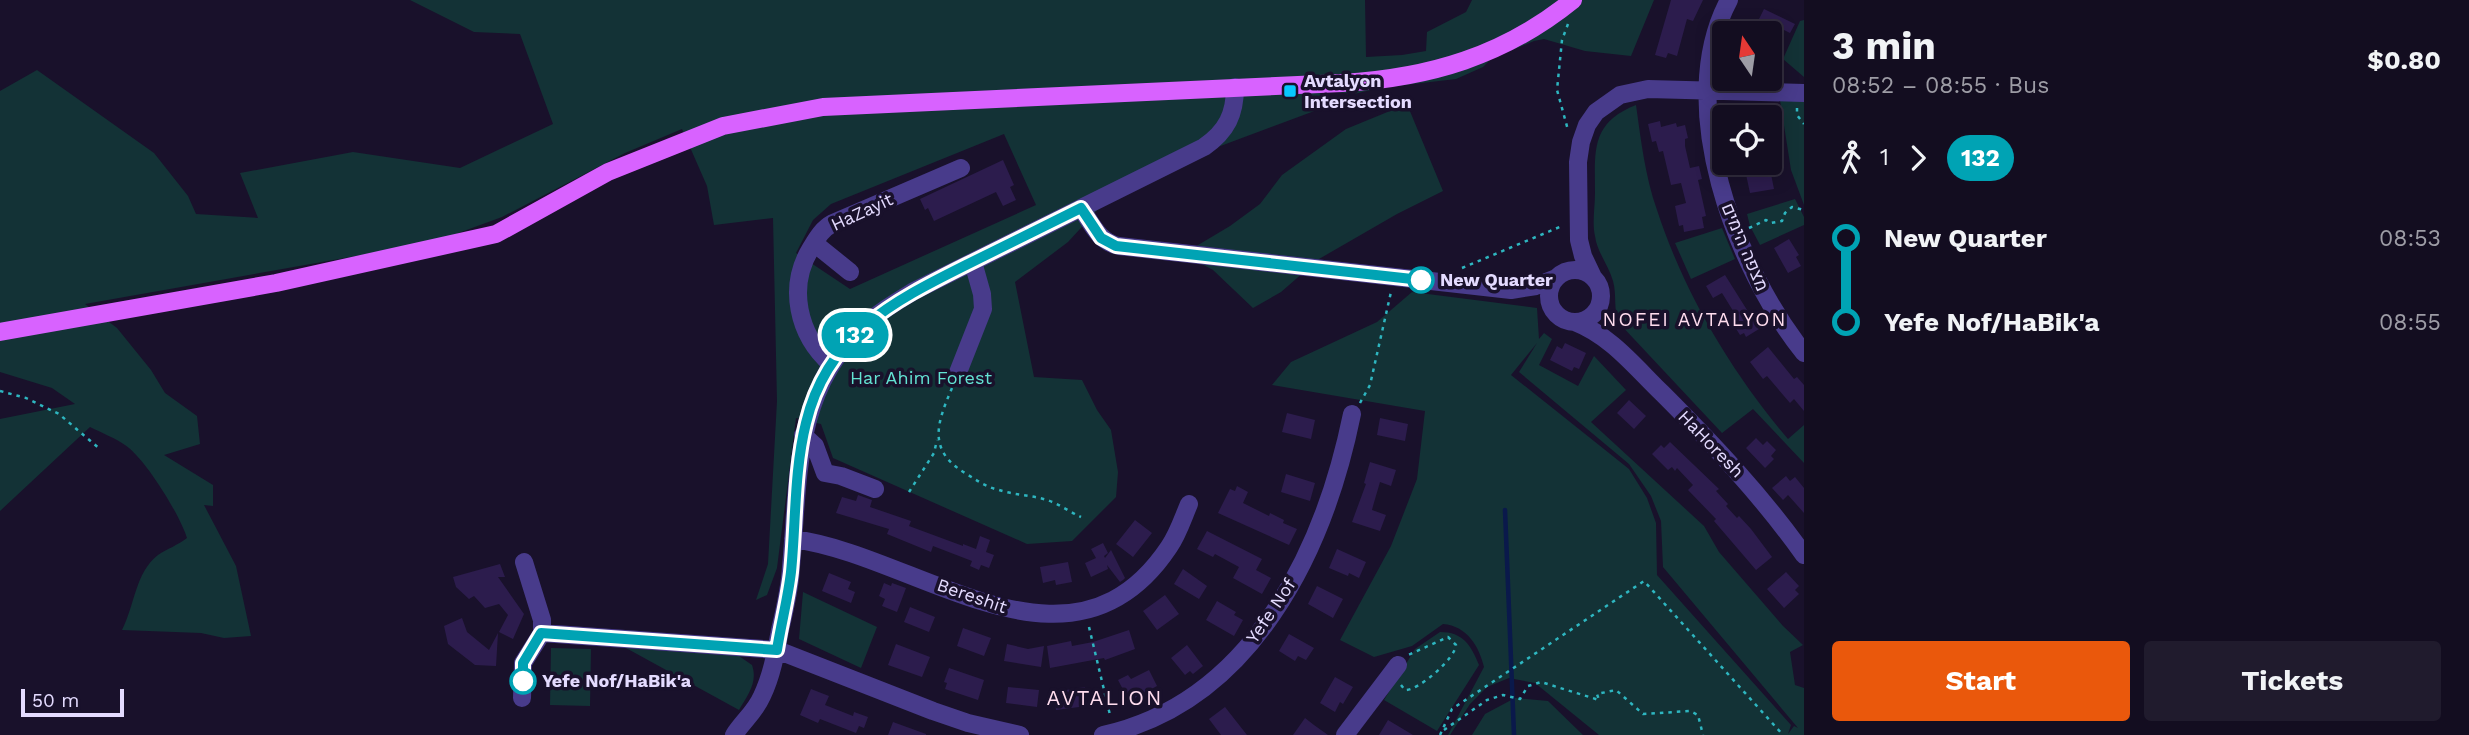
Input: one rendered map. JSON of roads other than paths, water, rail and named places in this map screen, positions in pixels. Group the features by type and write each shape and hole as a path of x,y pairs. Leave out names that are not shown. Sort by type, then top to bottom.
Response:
{"main road":[{"path":"0,332 276,283 496,234 608,172 723,126 773,115 823,107 1371,81 1427,73 1501,46 1573,0"}],"street":[{"name":"מצפה הימים","path":"1728,0 1713,40 1708,74 1712,142 1717,167 1736,234 1768,300 1804,353"},
{"path":"734,735 762,696 777,650 789,587 803,435 815,395 831,364 862,327 886,308 1213,141 1230,119 1235,87"},
{"path":"1553,312 1548,297 1550,287 1573,256 1578,228 1581,142 1587,125 1607,102 1634,91 1662,88 1804,93"},
{"name":"HaZayit","path":"831,364 810,342 799,310 801,272 821,232 831,224 961,168"},
{"path":"1081,208 1101,238 1116,246 1511,289 1536,286 1579,270 1593,277"},
{"path":"1511,289 1536,299 1561,319 1575,323 1590,318 1600,306 1601,290 1583,256 1578,228"},
{"path":"814,243 850,272"},
{"path":"957,375 983,310 982,294 973,262"},
{"name":"HaHoresh","path":"1600,306 1603,328 1610,341 1739,471 1804,555"},
{"name":"HaHoresh","path":"1575,323 1610,341"},
{"name":"Yefe Nof","path":"1109,734 1139,726 1172,710 1205,689 1230,666 1272,615 1290,587 1319,527 1342,463 1352,414"},
{"path":"803,435 815,446 825,473 875,489"},
{"name":"Bereshit","path":"793,538 815,541 856,553 991,606 1025,613 1058,615 1085,611 1120,597 1147,576 1171,545 1189,504"},
{"path":"522,698 523,663 541,633 542,620 524,562"},
{"path":"541,633 777,650 968,723 1020,735"},
{"path":"1345,735 1394,671"}],"waterway":[{"path":"1505,510 1514,735"}],"place":[{"name":"Avtalyon Intersection","path":"1290,91"},
{"name":"New Quarter","path":"1421,280"},
{"name":"Yefe Nof/HaBik'a","path":"523,681"}],"district":[{"name":"NOFEI AVTALYON","path":"1695,319"},
{"name":"AVTALION","path":"1105,698"}],"park label":[{"name":"Har Ahim Forest","path":"921,378"}]}
